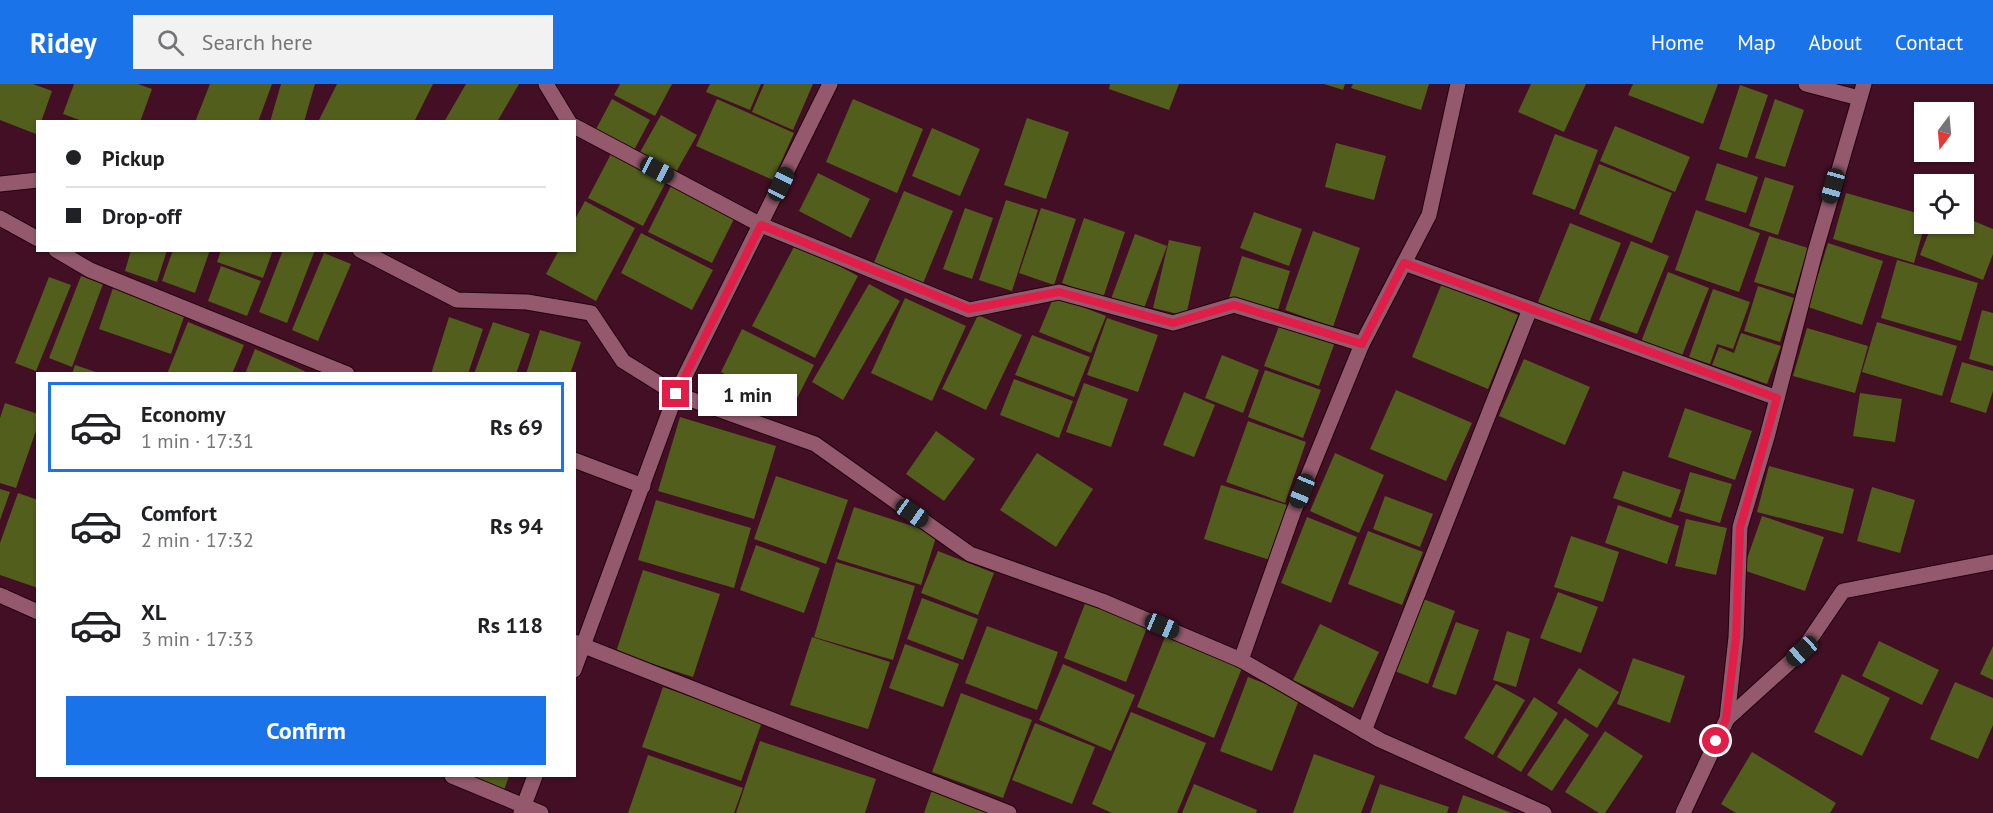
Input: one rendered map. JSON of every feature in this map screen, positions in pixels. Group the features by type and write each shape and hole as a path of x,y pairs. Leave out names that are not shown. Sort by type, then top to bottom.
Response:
{"street":[{"path":"546,84 568,120"},
{"path":"576,660 579,644 643,486 676,394 830,84"},
{"path":"1241,660 1293,513 1362,344 1429,215 1458,84"},
{"path":"1683,813 1726,719 1736,637 1740,528 1861,91 1806,84"},
{"path":"576,127 761,225 969,309 1059,292 1173,323 1234,305 1362,344"},
{"path":"0,184 36,180"},
{"path":"0,218 36,238"},
{"path":"59,252 90,270 342,372"},
{"path":"364,252 457,300 527,302 591,313 623,361 676,394 815,444 970,554 1102,601 1241,660 1380,740 1544,813"},
{"path":"1404,263 1777,398"},
{"path":"1364,731 1530,309"},
{"path":"576,461 643,486"},
{"path":"1726,719 1802,651 1843,591 1993,562"},
{"path":"0,595 36,611"},
{"path":"579,644 1009,813"},
{"path":"454,777 523,809 541,813"},
{"path":"523,809 535,777"}],"building":[{"path":"0,84 33,84 52,91 42,120 36,120 36,134 0,120"},
{"path":"74,84 138,84 152,89 141,120 80,120 63,114"},
{"path":"210,84 272,84 259,120 196,120"},
{"path":"281,84 315,84 305,120 271,120"},
{"path":"337,84 433,84 415,120 319,120"},
{"path":"466,84 519,84 498,120 445,120"},
{"path":"620,84 672,84 655,116 614,95"},
{"path":"710,84 761,84 750,110 706,92"},
{"path":"764,84 813,84 793,130 752,112"},
{"path":"1110,84 1179,84 1169,110 1109,89"},
{"path":"1324,84 1345,84 1343,90"},
{"path":"1353,84 1429,84 1421,110 1351,88"},
{"path":"1531,84 1586,84 1564,132 1518,112"},
{"path":"1633,84 1718,84 1703,124 1628,95"},
{"path":"1740,85 1768,95 1747,158 1719,149"},
{"path":"612,99 650,120 633,152 595,131"},
{"path":"717,99 794,133 773,180 696,146"},
{"path":"853,99 923,129 897,193 826,162"},
{"path":"1775,99 1804,110 1785,167 1755,158"},
{"path":"661,115 697,135 675,174 639,154"},
{"path":"1027,118 1069,132 1046,199 1004,185"},
{"path":"1615,126 1690,157 1675,192 1600,161"},
{"path":"932,128 980,149 960,196 912,176"},
{"path":"1555,134 1598,150 1575,210 1532,194"},
{"path":"1336,143 1386,156 1374,200 1325,187"},
{"path":"612,152 667,180 643,226 588,198"},
{"path":"1717,163 1758,177 1746,213 1705,200"},
{"path":"1599,164 1672,193 1652,243 1579,214"},
{"path":"818,173 870,199 851,238 799,211"},
{"path":"1765,177 1794,186 1778,235 1749,226"},
{"path":"672,184 736,215 712,263 648,232"},
{"path":"904,191 953,211 919,293 870,272"},
{"path":"1846,193 1914,212 1914,234 1922,234 1914,263 1833,239"},
{"path":"1006,200 1038,210 1012,291 979,280"},
{"path":"585,201 635,228 596,301 546,274 558,252 576,252 576,217"},
{"path":"965,208 993,218 972,279 943,269"},
{"path":"1041,208 1076,219 1054,285 1019,273"},
{"path":"1696,210 1760,233 1739,292 1675,270"},
{"path":"1254,212 1302,229 1289,266 1240,248"},
{"path":"1084,218 1125,232 1103,298 1062,283"},
{"path":"1974,221 1993,229 1993,254 1983,280 1920,255 1928,234 1974,234"},
{"path":"1570,223 1621,243 1589,323 1538,302"},
{"path":"1313,231 1360,248 1333,327 1285,310"},
{"path":"641,233 713,270 692,310 621,273"},
{"path":"1135,234 1167,246 1143,311 1111,299"},
{"path":"1769,236 1808,248 1794,294 1754,282"},
{"path":"1169,240 1201,247 1186,316 1153,308"},
{"path":"1631,241 1669,256 1637,334 1599,320"},
{"path":"796,243 858,276 815,358 752,326"},
{"path":"1828,243 1883,261 1862,325 1808,307"},
{"path":"130,252 166,252 157,282 125,271"},
{"path":"172,252 209,252 195,293 162,281"},
{"path":"220,252 272,252 263,278 217,262"},
{"path":"282,252 314,252 287,323 259,312"},
{"path":"324,253 351,264 318,341 292,330"},
{"path":"1242,256 1290,271 1277,313 1229,298"},
{"path":"1897,260 1978,283 1961,341 1881,318"},
{"path":"221,266 261,281 247,316 208,301"},
{"path":"1668,272 1709,288 1681,358 1641,342"},
{"path":"81,276 103,284 72,367 49,358"},
{"path":"49,277 71,285 36,371 15,363"},
{"path":"1442,283 1518,315 1488,389 1412,357"},
{"path":"869,284 900,301 843,400 812,382"},
{"path":"1758,286 1794,298 1780,342 1744,331"},
{"path":"113,288 185,314 171,354 99,329"},
{"path":"1713,289 1750,302 1733,349 1717,344 1710,364 1689,357"},
{"path":"1054,296 1106,316 1091,353 1039,332"},
{"path":"905,298 966,326 932,401 871,373"},
{"path":"1982,310 1993,313 1993,366 1969,359"},
{"path":"978,315 1022,335 986,410 942,389"},
{"path":"449,317 483,329 469,372 432,372"},
{"path":"1107,318 1158,335 1138,392 1087,375"},
{"path":"1281,321 1335,342 1319,386 1264,366"},
{"path":"188,322 244,345 233,372 168,372"},
{"path":"493,322 530,334 517,372 475,372"},
{"path":"1877,322 1957,346 1942,396 1862,372"},
{"path":"1807,328 1868,346 1855,393 1793,376"},
{"path":"742,329 814,365 792,408 721,372"},
{"path":"540,330 581,342 571,372 527,372"},
{"path":"1741,333 1781,346 1767,384 1712,365 1719,347 1734,353"},
{"path":"1032,335 1090,357 1074,397 1015,375"},
{"path":"255,349 307,372 246,372"},
{"path":"1222,355 1259,370 1243,413 1205,398"},
{"path":"1524,359 1590,387 1565,445 1499,416"},
{"path":"1962,362 1993,371 1993,391 1986,413 1950,402"},
{"path":"75,365 96,372 73,372"},
{"path":"1265,370 1321,390 1303,438 1248,417"},
{"path":"1014,379 1073,401 1059,438 1000,415"},
{"path":"1084,383 1128,399 1111,447 1066,432"},
{"path":"1396,390 1472,423 1446,481 1370,449"},
{"path":"1184,392 1215,405 1194,457 1163,445"},
{"path":"1860,393 1902,399 1895,442 1853,436"},
{"path":"5,403 36,413 36,431 16,488 0,483 0,418"},
{"path":"1685,408 1752,431 1735,480 1668,457"},
{"path":"680,417 776,446 754,519 658,491"},
{"path":"1248,421 1306,442 1285,503 1226,482"},
{"path":"936,431 975,459 944,501 906,474"},
{"path":"1037,453 1093,489 1056,547 1000,510"},
{"path":"1335,453 1384,475 1359,533 1310,511"},
{"path":"1769,466 1854,489 1843,534 1757,512"},
{"path":"1623,471 1681,490 1671,518 1613,498"},
{"path":"1690,472 1732,484 1720,523 1679,511"},
{"path":"776,476 848,500 826,564 754,539"},
{"path":"1221,485 1287,505 1270,560 1204,539"},
{"path":"1872,487 1915,500 1900,553 1857,541"},
{"path":"0,489 10,492 0,520"},
{"path":"18,493 36,499 36,587 0,575 0,543"},
{"path":"1385,496 1433,514 1420,547 1373,529"},
{"path":"656,500 751,528 734,588 638,560"},
{"path":"1618,505 1679,526 1667,564 1605,543"},
{"path":"854,507 937,534 921,585 837,559"},
{"path":"1762,516 1824,537 1805,591 1743,570"},
{"path":"1307,517 1357,537 1331,603 1281,583"},
{"path":"1686,519 1727,528 1716,575 1675,566"},
{"path":"1368,531 1423,552 1402,605 1348,584"},
{"path":"1571,536 1619,552 1603,602 1554,587"},
{"path":"756,545 820,568 804,613 740,590"},
{"path":"938,551 994,573 978,615 921,593"},
{"path":"836,562 915,586 893,660 814,637"},
{"path":"643,570 720,594 693,677 616,652"},
{"path":"1558,592 1598,607 1581,653 1540,638"},
{"path":"1418,597 1455,611 1428,684 1392,670"},
{"path":"922,598 978,619 963,660 907,639"},
{"path":"1086,601 1148,625 1126,682 1064,658"},
{"path":"1456,622 1479,630 1456,695 1432,687"},
{"path":"1320,624 1379,652 1353,708 1293,680"},
{"path":"987,626 1058,652 1037,710 965,683"},
{"path":"1507,631 1530,639 1516,687 1493,680"},
{"path":"812,637 890,662 868,729 790,705"},
{"path":"1165,637 1242,668 1214,738 1137,707"},
{"path":"1879,641 1939,670 1922,705 1862,676"},
{"path":"905,644 959,664 943,707 889,688"},
{"path":"1993,646 1993,680 1980,674"},
{"path":"1633,658 1685,676 1670,723 1617,704"},
{"path":"1063,664 1135,695 1111,751 1039,720"},
{"path":"1579,668 1619,692 1597,728 1557,703"},
{"path":"1842,674 1890,698 1862,756 1814,732"},
{"path":"1248,677 1300,697 1272,771 1220,751"},
{"path":"1955,682 1993,698 1993,725 1978,759 1930,739"},
{"path":"1496,684 1525,700 1493,755 1464,738"},
{"path":"663,687 762,722 741,781 642,747"},
{"path":"961,693 1032,720 1003,798 932,772"},
{"path":"1534,697 1558,713 1521,772 1497,757"},
{"path":"1131,712 1206,743 1177,813 1112,813 1092,804"},
{"path":"1565,718 1589,735 1552,791 1527,775"},
{"path":"1035,723 1095,747 1072,804 1012,780"},
{"path":"1605,731 1643,756 1605,813 1599,813 1565,792"},
{"path":"760,741 876,779 865,813 736,813"},
{"path":"1752,752 1836,803 1830,813 1736,813 1721,804"},
{"path":"1314,754 1375,776 1361,813 1293,813"},
{"path":"648,755 743,788 734,813 628,813"},
{"path":"462,777 509,777 503,793"},
{"path":"1194,784 1257,810 1256,813 1182,813"},
{"path":"1380,784 1449,807 1447,813 1370,813"},
{"path":"933,787 990,813 924,813"},
{"path":"1463,795 1512,813 1457,813"}],"route":[{"path":"676,394 761,225 969,309 1059,292 1173,323 1234,305 1362,344 1404,263 1777,398 1740,528 1736,637 1726,719 1716,741"}]}
